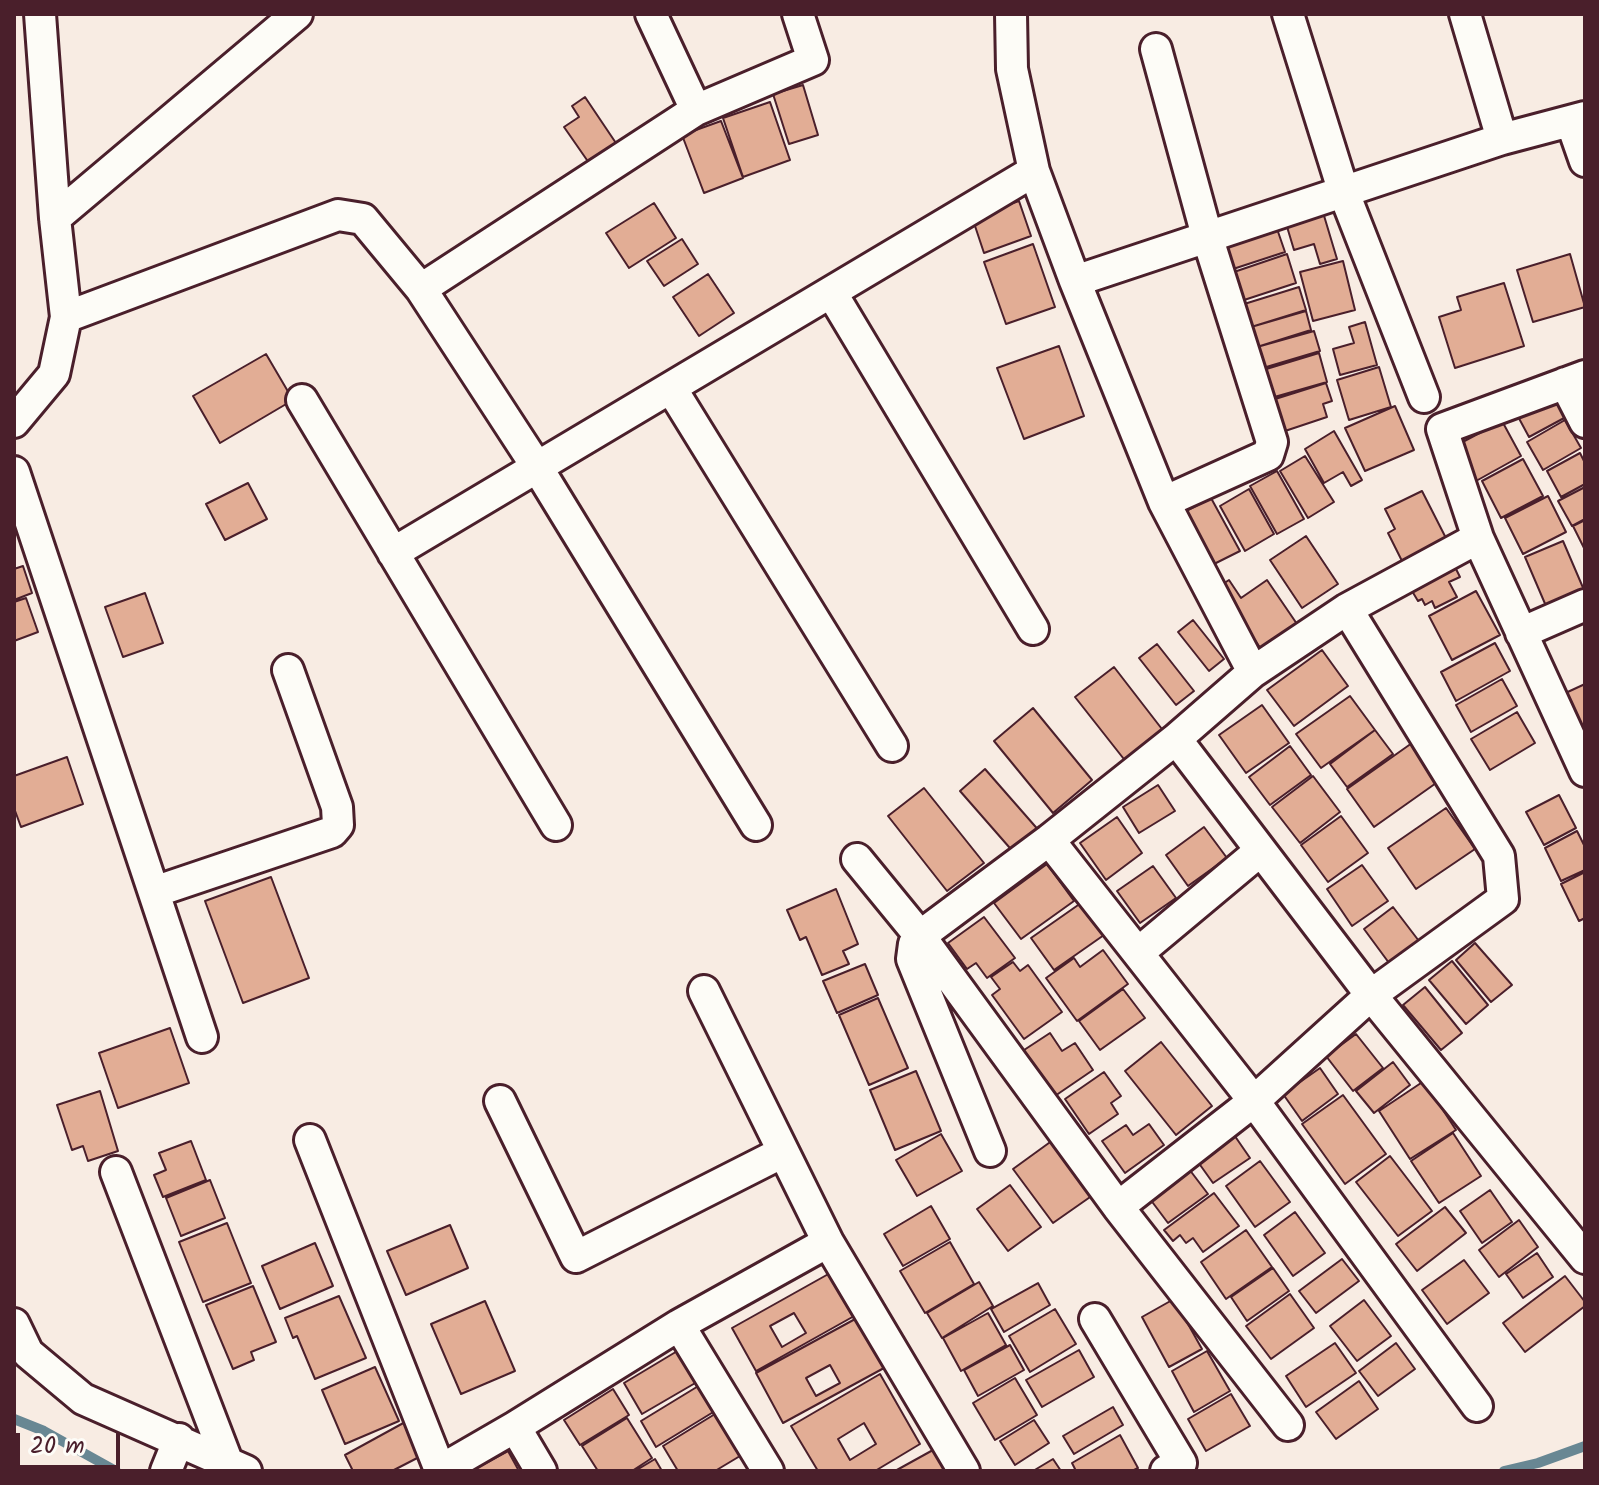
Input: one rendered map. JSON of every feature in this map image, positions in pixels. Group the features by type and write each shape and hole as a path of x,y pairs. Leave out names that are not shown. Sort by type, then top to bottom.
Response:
{"street":[{"path":"14,422 54,374 66,317 55,218 40,14"},
{"path":"55,218 297,14"},
{"path":"651,14 696,110"},
{"path":"421,289 696,110 813,60 798,14"},
{"path":"1011,14 1012,69 1034,171 1164,502 1253,672"},
{"path":"1288,14 1344,193 1424,397"},
{"path":"1465,14 1502,139"},
{"path":"1156,49 1207,236 1272,442 1268,455 1164,502"},
{"path":"1075,281 1502,139 1578,119 1585,161"},
{"path":"393,553 1034,171"},
{"path":"66,317 338,215 363,219 421,289 537,467 756,825"},
{"path":"831,292 1033,629"},
{"path":"1585,422 1575,380 1442,429 1478,538 1585,771"},
{"path":"671,388 892,746"},
{"path":"302,400 556,825"},
{"path":"14,472 202,1037"},
{"path":"990,1151 912,959 914,944 920,936 1049,840 1176,739 1253,672 1347,609 1478,538"},
{"path":"1521,633 1585,605"},
{"path":"1118,1207 1254,1101 1371,995 1503,899 1499,856 1347,609"},
{"path":"154,892 332,832 338,825 337,807 288,670"},
{"path":"1176,739 1371,995 1585,1258"},
{"path":"1049,840 1254,1101 1477,1406"},
{"path":"1138,953 1260,851"},
{"path":"857,859 920,936 1118,1207 1288,1425"},
{"path":"704,991 828,1242 964,1471"},
{"path":"500,1101 576,1257 783,1152"},
{"path":"310,1140 440,1471 679,1325 828,1242"},
{"path":"14,1324 28,1353 83,1399 171,1459 237,1466 116,1172"},
{"path":"1095,1319 1181,1463 1166,1471"},
{"path":"679,1325 768,1471"},
{"path":"515,1427 541,1471"}],"building":[{"path":"803,85 818,135 789,144 773,94"},
{"path":"585,97 624,155 596,173 564,127 579,117 572,106"},
{"path":"770,102 790,160 743,177 723,118"},
{"path":"721,121 743,178 704,193 682,135"},
{"path":"1019,201 1031,236 984,253 972,217"},
{"path":"654,203 676,238 629,268 606,233"},
{"path":"1322,209 1337,259 1320,264 1314,244 1294,250 1285,220"},
{"path":"1275,223 1285,252 1230,270 1221,241"},
{"path":"682,239 698,264 664,286 647,261"},
{"path":"1033,244 1055,307 1006,324 984,262"},
{"path":"1287,254 1296,283 1241,301 1231,273"},
{"path":"1570,254 1585,307 1533,322 1517,270"},
{"path":"1343,261 1355,310 1313,321 1300,272"},
{"path":"708,274 734,313 699,336 673,297"},
{"path":"1504,283 1524,346 1455,368 1439,317 1461,310 1457,297"},
{"path":"1299,287 1306,310 1248,328 1241,305"},
{"path":"1306,311 1311,330 1257,347 1251,327"},
{"path":"1365,322 1377,365 1340,375 1333,349 1354,343 1349,327"},
{"path":"1314,331 1320,351 1263,368 1257,347"},
{"path":"1059,346 1084,416 1024,439 997,368"},
{"path":"1319,353 1327,382 1271,398 1263,370"},
{"path":"266,354 293,400 220,443 193,396"},
{"path":"1379,367 1391,407 1349,420 1337,380"},
{"path":"1326,383 1332,401 1323,404 1327,417 1282,432 1272,400"},
{"path":"1551,392 1566,417 1529,437 1515,411"},
{"path":"1395,406 1414,450 1365,471 1345,428"},
{"path":"1565,420 1581,448 1543,470 1527,442"},
{"path":"1502,421 1521,456 1476,481 1457,445"},
{"path":"1334,431 1362,480 1351,486 1343,472 1324,483 1305,449"},
{"path":"1580,453 1585,463 1585,484 1561,497 1547,471"},
{"path":"1305,456 1334,502 1308,518 1280,471"},
{"path":"1523,459 1543,496 1501,518 1482,481"},
{"path":"1277,471 1304,519 1277,534 1250,486"},
{"path":"248,483 267,519 225,540 206,504"},
{"path":"1585,487 1585,519 1572,526 1558,501"},
{"path":"1249,489 1274,534 1245,551 1220,506"},
{"path":"1422,491 1450,546 1406,569 1388,533 1395,529 1385,509"},
{"path":"1548,496 1566,532 1523,554 1505,518"},
{"path":"1211,498 1240,551 1212,565 1184,512"},
{"path":"1585,520 1585,550 1573,526"},
{"path":"1306,536 1338,584 1302,608 1270,560"},
{"path":"1563,541 1584,590 1546,606 1525,557"},
{"path":"1453,563 1460,577 1449,582 1457,597 1435,608 1432,601 1425,605 1422,599 1418,601 1409,586"},
{"path":"23,566 32,593 14,600 14,569"},
{"path":"1229,580 1241,598 1267,580 1297,624 1261,649 1218,587"},
{"path":"1476,591 1500,635 1452,660 1429,616"},
{"path":"145,593 163,643 123,657 105,607"},
{"path":"26,598 38,632 14,641 14,602"},
{"path":"1193,620 1224,659 1209,671 1178,632"},
{"path":"1495,643 1510,671 1456,701 1441,672"},
{"path":"1157,644 1194,691 1176,705 1139,658"},
{"path":"1322,650 1348,686 1294,726 1267,690"},
{"path":"1114,667 1165,733 1127,763 1075,697"},
{"path":"1502,679 1517,706 1471,732 1456,705"},
{"path":"1585,684 1585,726 1574,731 1559,696"},
{"path":"1350,696 1375,730 1321,768 1296,734"},
{"path":"1262,705 1289,743 1246,773 1219,735"},
{"path":"1033,708 1092,780 1053,813 994,741"},
{"path":"1517,712 1535,743 1490,770 1471,739"},
{"path":"1375,730 1393,754 1347,787 1330,764"},
{"path":"1412,743 1439,781 1374,827 1347,789"},
{"path":"1290,746 1311,775 1270,805 1249,777"},
{"path":"67,757 83,804 21,827 14,808 14,776"},
{"path":"985,769 1041,833 1016,855 960,791"},
{"path":"1313,776 1340,812 1300,843 1272,807"},
{"path":"1158,785 1175,811 1139,833 1123,807"},
{"path":"924,788 984,863 947,891 888,816"},
{"path":"1559,795 1576,828 1544,845 1526,812"},
{"path":"1446,808 1475,849 1416,889 1388,848"},
{"path":"1341,816 1368,853 1328,882 1301,845"},
{"path":"1117,817 1142,853 1106,880 1080,843"},
{"path":"1204,827 1227,858 1188,886 1166,855"},
{"path":"1577,831 1585,847 1585,870 1561,881 1545,848"},
{"path":"1047,864 1074,901 1021,939 994,903"},
{"path":"1362,865 1388,901 1352,926 1327,889"},
{"path":"1153,866 1176,898 1140,923 1117,891"},
{"path":"1585,872 1585,918 1579,921 1561,884"},
{"path":"271,877 309,978 243,1003 205,901"},
{"path":"836,889 858,944 843,951 849,964 822,975 806,937 800,940 787,910"},
{"path":"1081,903 1104,935 1054,970 1031,938"},
{"path":"1393,907 1422,945 1392,967 1364,929"},
{"path":"984,917 1015,958 987,978 976,963 967,969 948,943"},
{"path":"1475,943 1512,985 1491,1002 1456,960"},
{"path":"1103,950 1128,984 1077,1021 1046,978 1074,958 1080,967"},
{"path":"1452,961 1488,1005 1466,1024 1429,980"},
{"path":"1013,962 1020,971 1028,965 1062,1012 1024,1039 992,995 1000,989 991,977"},
{"path":"865,964 878,995 837,1013 823,981"},
{"path":"1425,987 1462,1033 1441,1050 1403,1005"},
{"path":"1123,989 1145,1018 1100,1050 1079,1021"},
{"path":"878,998 908,1068 869,1085 839,1015"},
{"path":"170,1028 189,1083 118,1108 99,1053"},
{"path":"1050,1033 1062,1051 1075,1043 1093,1070 1052,1098 1021,1052"},
{"path":"1356,1034 1383,1068 1353,1091 1326,1056"},
{"path":"1161,1042 1212,1106 1176,1135 1125,1071"},
{"path":"1393,1062 1410,1085 1374,1113 1356,1091"},
{"path":"1320,1068 1338,1094 1302,1121 1283,1094"},
{"path":"916,1071 941,1131 895,1150 870,1090"},
{"path":"1104,1072 1121,1096 1111,1103 1118,1114 1089,1134 1065,1099"},
{"path":"1424,1081 1456,1130 1410,1159 1379,1111"},
{"path":"100,1091 118,1151 88,1161 83,1146 72,1150 57,1105"},
{"path":"1343,1095 1386,1154 1345,1184 1302,1124"},
{"path":"1149,1124 1164,1145 1125,1173 1102,1141 1126,1125 1133,1135"},
{"path":"1230,1129 1250,1158 1213,1183 1193,1155"},
{"path":"1453,1133 1481,1176 1439,1203 1411,1161"},
{"path":"941,1134 962,1171 917,1196 896,1160"},
{"path":"1053,1140 1093,1195 1053,1223 1013,1169"},
{"path":"191,1141 206,1180 163,1197 154,1175 166,1170 159,1153"},
{"path":"1390,1156 1432,1211 1398,1236 1356,1182"},
{"path":"1260,1161 1290,1202 1255,1227 1226,1186"},
{"path":"1189,1169 1208,1194 1168,1223 1150,1199"},
{"path":"210,1180 225,1218 181,1236 166,1198"},
{"path":"1010,1185 1041,1227 1008,1251 977,1209"},
{"path":"1490,1190 1512,1222 1482,1243 1460,1211"},
{"path":"1214,1193 1239,1226 1203,1252 1193,1238 1186,1243 1180,1235 1173,1241 1164,1230"},
{"path":"931,1206 950,1239 903,1266 884,1234"},
{"path":"1445,1207 1466,1233 1417,1271 1396,1244"},
{"path":"1295,1212 1325,1253 1293,1276 1264,1235"},
{"path":"1519,1220 1538,1247 1499,1277 1479,1250"},
{"path":"227,1223 251,1283 203,1302 179,1242"},
{"path":"450,1225 468,1268 406,1295 387,1251"},
{"path":"1246,1230 1272,1267 1226,1299 1201,1262"},
{"path":"950,1242 974,1284 925,1313 900,1271"},
{"path":"315,1243 333,1286 280,1309 262,1266"},
{"path":"1537,1253 1553,1277 1523,1298 1506,1274"},
{"path":"1342,1259 1359,1281 1316,1313 1299,1291"},
{"path":"1464,1260 1489,1293 1447,1324 1422,1290"},
{"path":"1273,1268 1289,1291 1247,1321 1231,1297"},
{"path":"832,1272 856,1315 756,1371 732,1328","holes":["794,1313 806,1333 782,1347 770,1326"]},
{"path":"1565,1276 1585,1306 1525,1352 1503,1323"},
{"path":"979,1282 993,1306 942,1338 927,1313"},
{"path":"1038,1283 1050,1305 1004,1332 991,1309"},
{"path":"253,1286 276,1342 251,1352 254,1360 233,1369 206,1305"},
{"path":"1290,1294 1314,1328 1271,1359 1246,1326"},
{"path":"339,1296 366,1358 315,1379 297,1336 293,1338 285,1318"},
{"path":"1174,1299 1202,1349 1169,1367 1142,1317"},
{"path":"1364,1300 1391,1336 1357,1361 1330,1326"},
{"path":"485,1301 515,1371 461,1394 431,1324"},
{"path":"1055,1309 1076,1344 1030,1372 1009,1336"},
{"path":"988,1313 1006,1345 961,1371 943,1338"},
{"path":"857,1318 884,1368 783,1423 756,1373","holes":["830,1365 840,1383 816,1396 806,1378"]},
{"path":"1335,1343 1356,1373 1306,1407 1286,1376"},
{"path":"1396,1343 1415,1369 1378,1396 1359,1371"},
{"path":"1010,1345 1024,1370 978,1396 964,1370"},
{"path":"679,1350 697,1382 642,1414 624,1383"},
{"path":"1079,1350 1094,1377 1042,1407 1026,1380"},
{"path":"1207,1351 1230,1391 1194,1412 1172,1371"},
{"path":"375,1367 399,1421 345,1444 322,1390"},
{"path":"880,1374 920,1444 875,1471 818,1471 791,1426","holes":["864,1423 876,1444 850,1460 838,1439"]},
{"path":"1015,1378 1037,1415 995,1440 973,1403"},
{"path":"1359,1381 1378,1409 1336,1439 1316,1412"},
{"path":"700,1385 715,1411 656,1447 641,1421"},
{"path":"613,1389 629,1415 580,1445 564,1420"},
{"path":"1231,1394 1250,1426 1206,1451 1188,1419"},
{"path":"1113,1407 1123,1425 1074,1454 1063,1436"},
{"path":"715,1414 740,1456 715,1471 678,1471 663,1446"},
{"path":"627,1418 652,1458 632,1471 598,1471 582,1446"},
{"path":"1034,1420 1049,1443 1015,1465 1000,1441"},
{"path":"407,1421 425,1454 392,1471 353,1471 345,1455"},
{"path":"1120,1435 1138,1468 1132,1471 1076,1471 1072,1463"},
{"path":"933,1450 945,1471 895,1471"},
{"path":"508,1451 519,1471 471,1471"},
{"path":"655,1459 662,1471 635,1471"},
{"path":"1053,1459 1061,1471 1033,1471"}],"waterway":[{"path":"14,1419 44,1431 116,1471"},
{"path":"1504,1471 1585,1446"}]}
